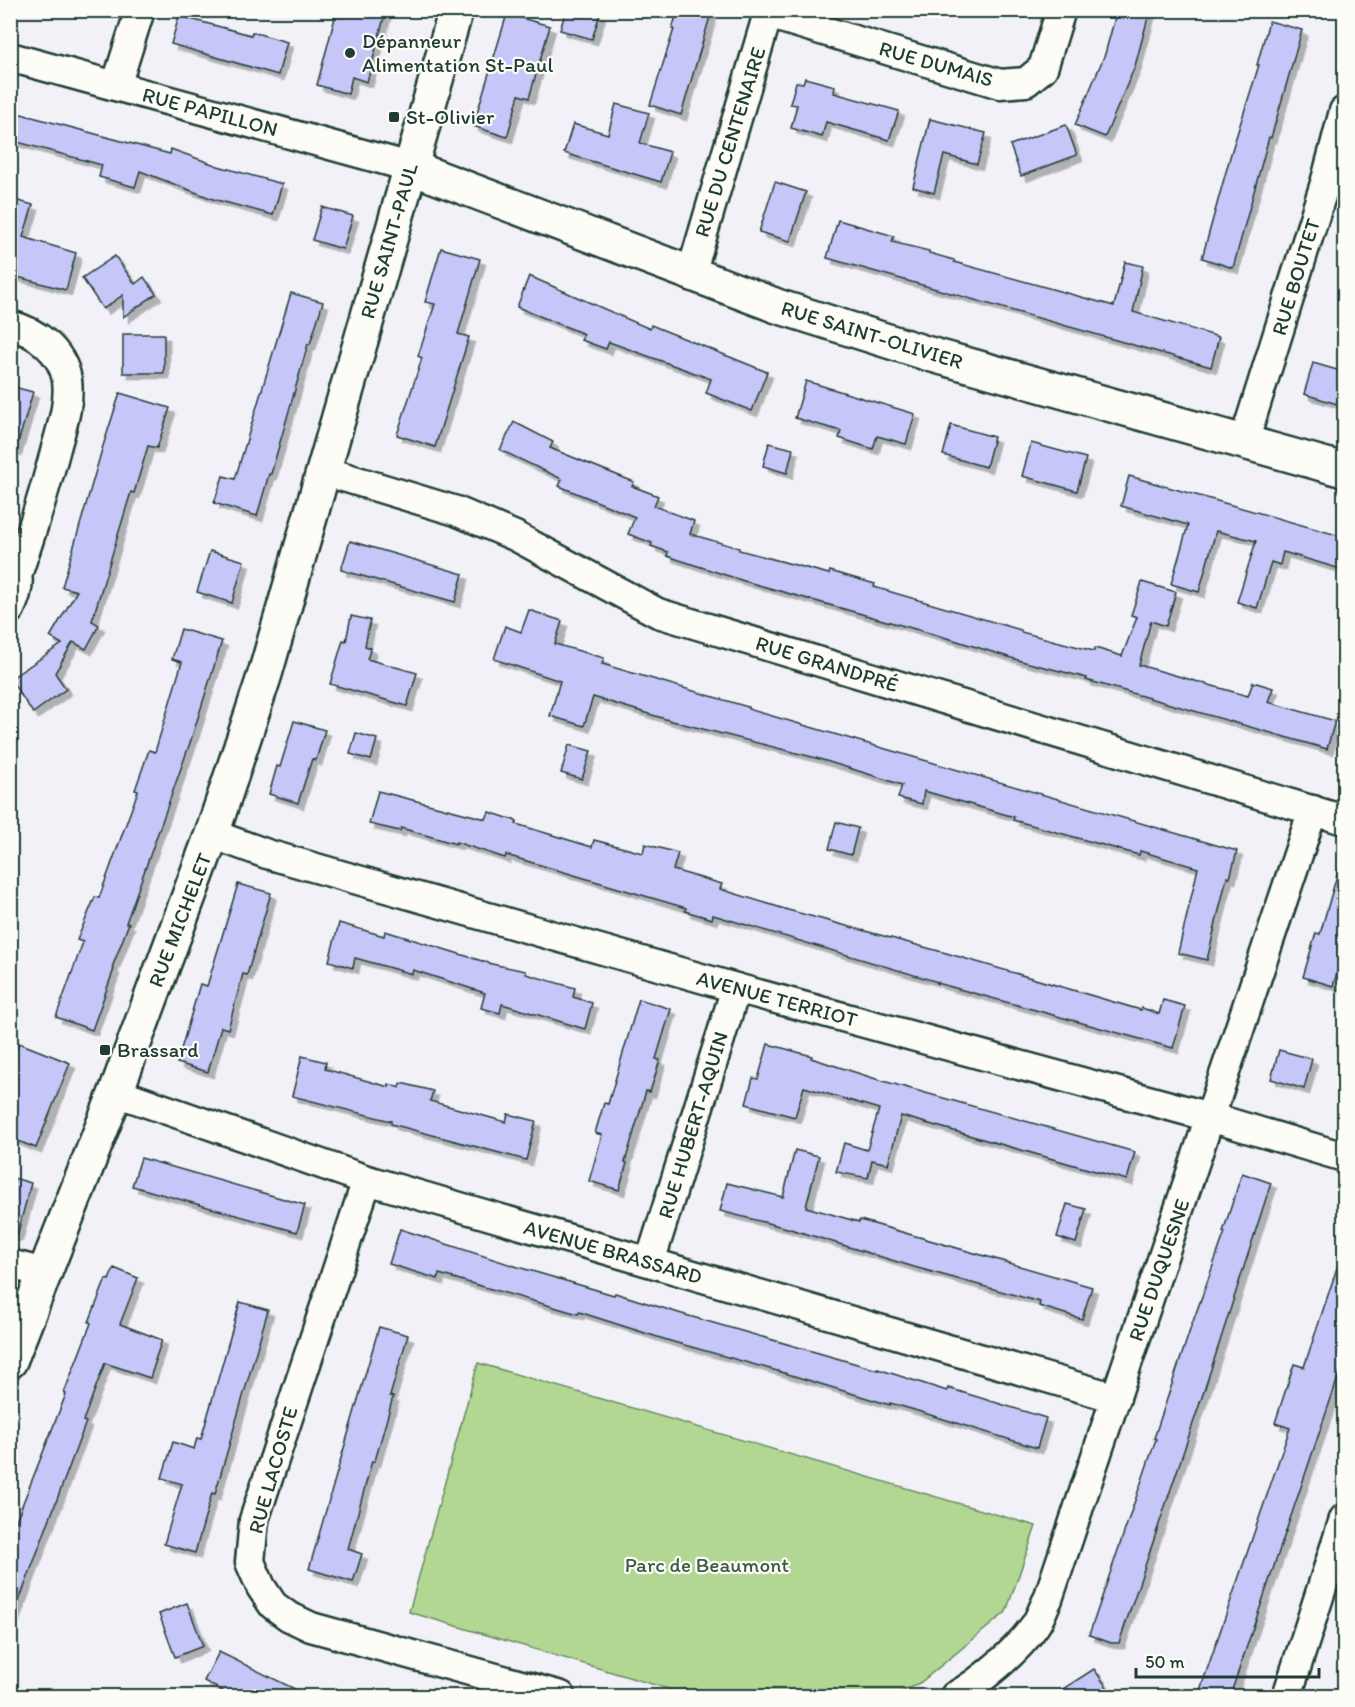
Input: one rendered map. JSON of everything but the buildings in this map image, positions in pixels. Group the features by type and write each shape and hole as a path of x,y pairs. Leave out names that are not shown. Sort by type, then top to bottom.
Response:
{"street":[{"path":"116,86 140,10"},
{"name":"RUE SAINT-PAUL","path":"324,471 456,10"},
{"name":"RUE DUMAIS","path":"769,12 1000,84 1026,82 1043,68 1061,10"},
{"name":"RUE DU CENTENAIRE","path":"691,274 769,12"},
{"name":"RUE PAPILLON","path":"10,57 410,167"},
{"name":"RUE BOUTET","path":"1244,442 1335,182 1344,111"},
{"name":"RUE SAINT-OLIVIER","path":"410,167 777,306 929,354 1344,470"},
{"path":"10,325 33,333 49,345 57,356 67,380 67,399 42,502 14,565 19,585 17,596 10,609"},
{"name":"RUE GRANDPRÉ","path":"324,471 466,516 525,542 658,613 1344,820"},
{"name":"RUE MICHELET","path":"10,1361 116,1092 212,834 265,675 324,471"},
{"name":"RUE DUQUESNE","path":"955,1696 968,1689 1008,1655 1034,1628 1048,1599 1313,810"},
{"name":"AVENUE TERRIOT","path":"212,834 267,854 736,988 1210,1117 1344,1157"},
{"name":"RUE HUBERT-AQUIN","path":"650,1262 736,988"},
{"name":"AVENUE BRASSARD","path":"116,1092 367,1180 1116,1398"},
{"name":"RUE LACOSTE","path":"367,1180 254,1520 250,1562 261,1587 273,1605 288,1616 311,1627 561,1696"},
{"path":"10,1264 44,1273"},
{"path":"1287,1696 1344,1519"}],"green space":[{"name":"Parc de Beaumont","path":"478,1363 1036,1526 1006,1612 921,1682 894,1696 692,1696 409,1612"}],"place":[{"name":"Dépanneur Alimentation St-Paul","path":"350,53"},
{"name":"St-Olivier","path":"394,117"},
{"name":"Brassard","path":"105,1050"}]}
